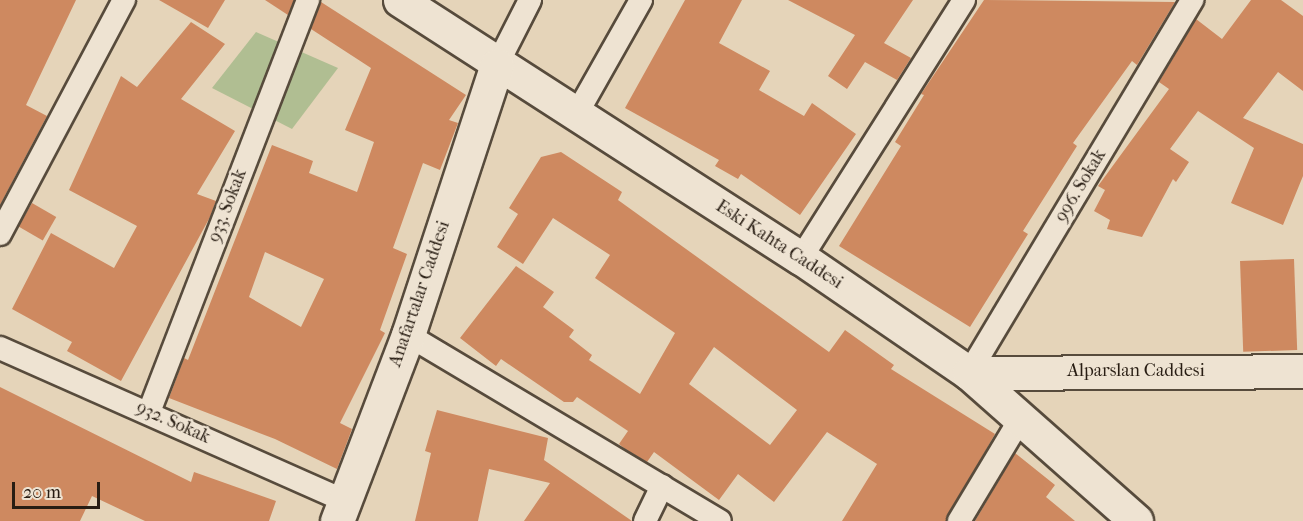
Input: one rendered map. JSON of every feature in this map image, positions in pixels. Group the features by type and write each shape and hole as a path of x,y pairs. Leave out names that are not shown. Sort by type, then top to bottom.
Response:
{"main road":[{"name":"Eski Kahta Caddesi","path":"400,0 497,65 801,258 969,373 1022,416 1136,521"},
{"name":"Anafartalar Caddesi","path":"341,511 408,335 497,65"},
{"name":"Alparslan Caddesi","path":"969,373 1303,371"}],"street":[{"path":"0,234 124,0"},
{"name":"933. Sokak","path":"148,412 308,0"},
{"path":"497,65 530,0"},
{"path":"576,115 641,0"},
{"path":"801,258 964,0"},
{"name":"996. Sokak","path":"969,373 1192,0"},
{"path":"408,335 720,521"},
{"name":"932. Sokak","path":"0,348 148,412 341,511"},
{"path":"959,521 1022,416"},
{"path":"645,521 662,486"}],"green space":[{"path":"256,32 338,68 292,129 212,88"}],"building":[{"path":"0,0 76,0 26,105 47,116 0,205"},
{"path":"159,0 225,0 208,28"},
{"path":"265,0 294,0 288,15"},
{"path":"685,0 742,0 719,43 770,71 759,90 804,116 812,103 856,134 800,215 741,174 738,179 715,166 719,160 625,108"},
{"path":"788,0 913,0 884,43 911,58 897,80 865,62 847,89 828,76 855,35"},
{"path":"984,0 1175,2 1137,65 1132,61 1073,143 1077,146 1023,231 1028,234 970,327 839,246 901,146 895,142 924,95 921,94"},
{"path":"1251,0 1281,0 1303,16 1303,91 1278,72 1243,118 1303,144 1303,176 1283,225 1231,203 1254,148 1198,111 1170,149 1189,162 1176,182 1173,179 1142,237 1107,229 1110,220 1094,211 1105,190 1098,186 1169,89 1159,82 1196,19 1222,39"},
{"path":"321,2 466,95 449,120 458,123 440,170 423,163 393,248 407,254 380,330 385,333 340,423 352,429 337,469 275,439 169,398 184,358 188,360 272,145 313,161 309,173 357,192 374,142 345,130 371,68 311,29","holes":["265,252 324,279 301,327 249,297"]},
{"path":"191,22 225,44 181,99 235,131 197,194 216,201 210,217 121,381 67,351 72,342 12,309 51,233 114,268 137,226 69,190 121,76 137,87"},
{"path":"561,152 622,192 618,200 829,352 845,330 894,365 891,369 995,434 946,521 842,521 877,464 827,432 774,502 738,474 719,500 654,452 647,462 625,449 619,444 628,431 577,397 573,402 564,402 501,359 496,366 460,338 516,266 554,292 543,307 574,330 569,337 592,355 589,360 640,394 675,333 595,278 610,255 553,218 523,264 497,247 518,214 509,208 541,157","holes":["714,347 797,410 770,445 689,384"]},
{"path":"32,203 56,217 43,240 18,226"},
{"path":"1294,259 1297,350 1243,352 1240,261"},
{"path":"0,387 191,482 194,472 276,501 269,521 145,521 92,496 80,521 0,521"},
{"path":"437,410 548,438 544,460 632,521 524,521 550,483 489,469 478,521 415,521 431,453 425,451"},
{"path":"1015,453 1055,485 1046,497 1075,521 975,521"}]}
